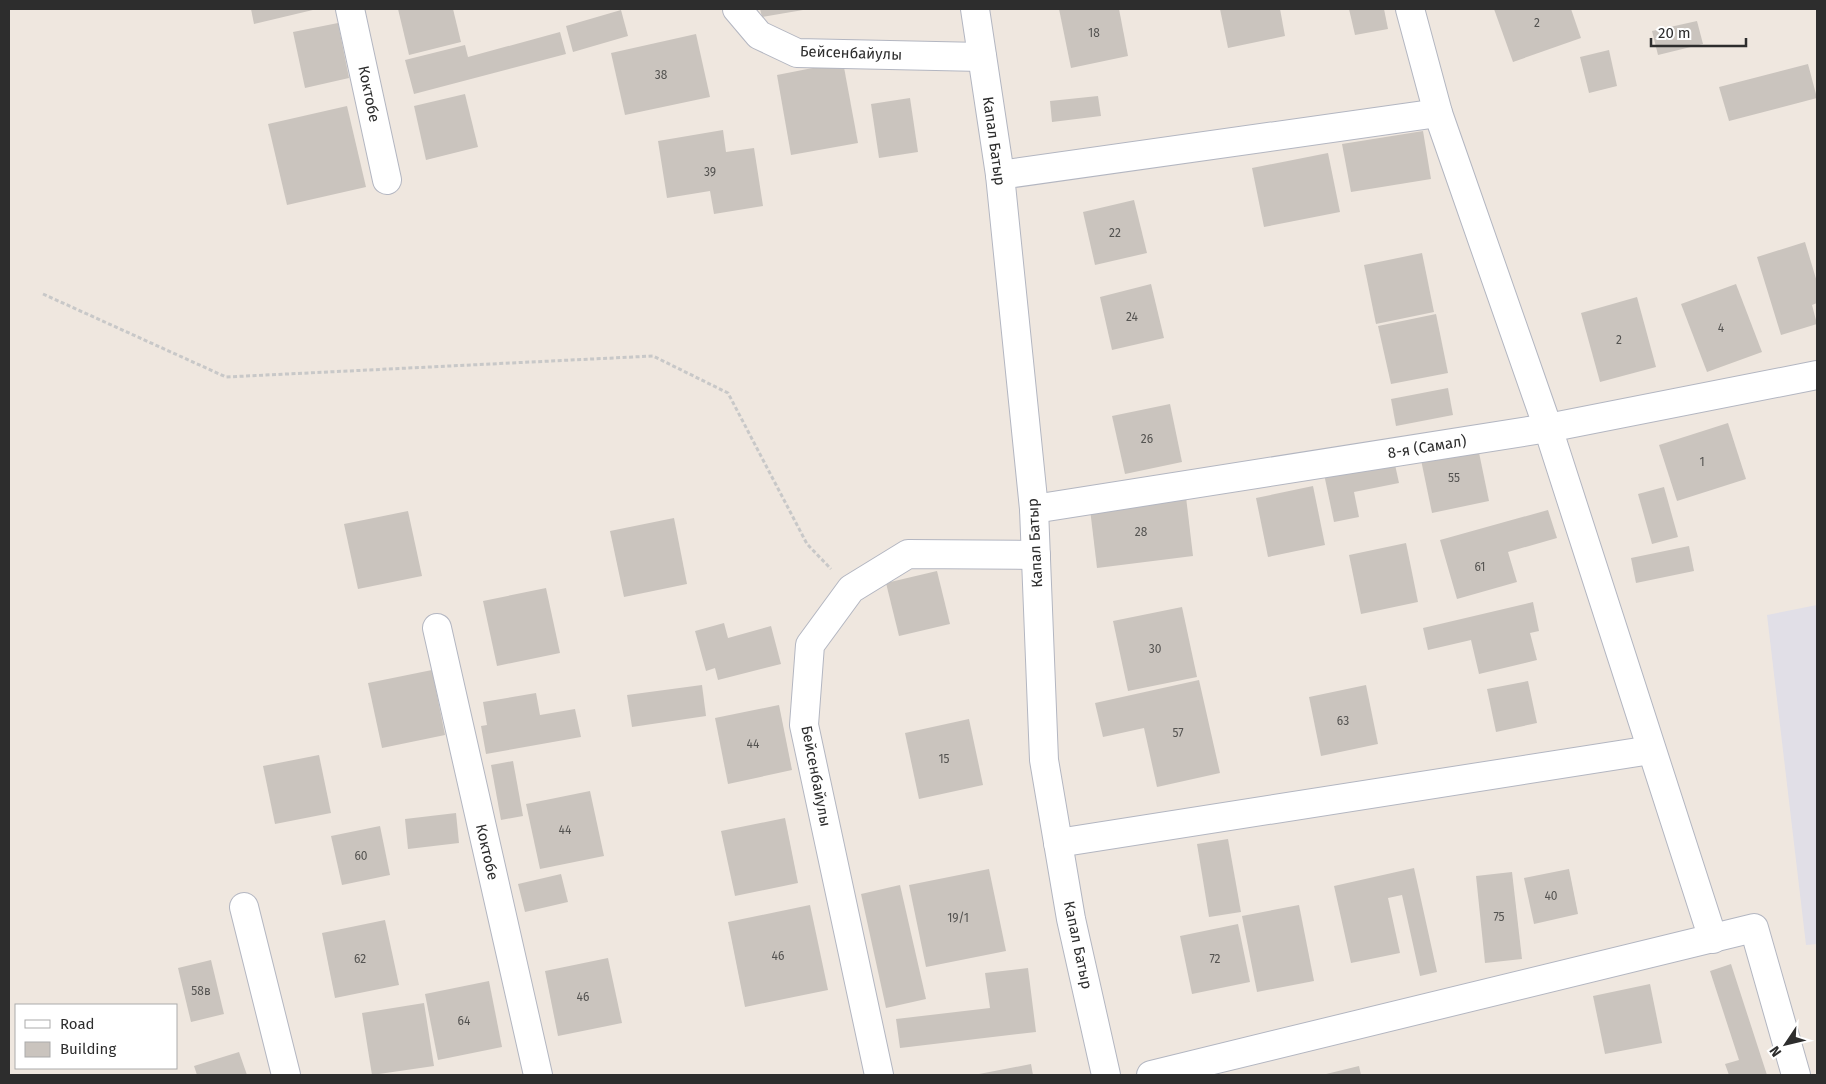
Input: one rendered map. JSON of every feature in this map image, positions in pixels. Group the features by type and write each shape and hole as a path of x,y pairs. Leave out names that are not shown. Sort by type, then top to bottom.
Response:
{"street":[{"name":"Коктобе","path":"350,9 387,180"},
{"name":"Бейсенбайулы","path":"737,9 759,35 798,53 982,57"},
{"name":"Капал Батыр","path":"975,9 1000,175 1034,509 1044,760 1071,919 1106,1075"},
{"path":"1410,9 1438,113 1548,428 1713,939"},
{"path":"1000,175 1438,113"},
{"name":"8-я (Самал)","path":"1034,509 1548,428 1817,375"},
{"name":"Бейсенбайулы","path":"879,1075 804,725 810,644 851,589 908,554 1036,555"},
{"name":"Коктобе","path":"437,628 538,1075"},
{"path":"1058,843 1651,750"},
{"path":"244,907 286,1075"},
{"path":"1151,1075 1754,928 1796,1075"}],"path":[{"path":"43,294 226,377 653,356 728,393 807,544 851,589"}],"shaded area":[{"path":"1817,605 1817,944 1806,945 1767,615"}],"building":[{"path":"251,9 317,9 254,24"},
{"path":"398,9 453,9 461,42 409,55"},
{"path":"760,9 803,9 803,10 762,17"},
{"path":"1059,9 1119,9 1128,56 1071,68"},
{"path":"1220,9 1280,9 1285,36 1228,48"},
{"path":"1349,9 1384,9 1388,29 1355,35"},
{"path":"1494,9 1571,9 1581,38 1513,62"},
{"path":"621,10 628,36 573,52 566,26"},
{"path":"1697,21 1703,44 1658,55 1652,31"},
{"path":"338,23 349,78 305,88 293,32"},
{"path":"560,32 566,54 414,94 405,60 465,45 468,57"},
{"path":"696,34 710,97 625,115 611,53"},
{"path":"1609,50 1617,86 1589,93 1580,57"},
{"path":"843,62 858,143 791,155 777,75"},
{"path":"1808,64 1817,98 1729,121 1719,87"},
{"path":"465,94 478,147 426,160 414,106"},
{"path":"1098,96 1101,116 1052,122 1050,101"},
{"path":"910,98 918,152 879,158 871,104"},
{"path":"347,106 366,187 287,205 268,124"},
{"path":"723,130 726,152 754,148 763,206 714,214 710,191 667,198 658,141"},
{"path":"1423,131 1431,179 1351,192 1342,144"},
{"path":"1328,153 1340,212 1264,227 1252,168"},
{"path":"1134,200 1147,253 1095,265 1083,212"},
{"path":"1805,242 1817,282 1817,303 1812,305 1817,324 1781,335 1757,257"},
{"path":"1422,253 1434,312 1376,324 1364,265"},
{"path":"1151,284 1164,338 1112,350 1100,297"},
{"path":"1736,284 1762,352 1707,372 1681,304"},
{"path":"1637,297 1656,367 1600,382 1581,313"},
{"path":"1436,314 1448,373 1391,384 1378,326"},
{"path":"1448,388 1453,415 1396,426 1391,399"},
{"path":"1170,404 1182,462 1125,474 1112,416"},
{"path":"1728,423 1746,479 1677,501 1659,445"},
{"path":"1477,443 1489,501 1432,513 1420,455"},
{"path":"1394,460 1399,483 1354,492 1359,517 1334,522 1324,474"},
{"path":"1313,486 1325,545 1268,557 1256,498"},
{"path":"1664,487 1678,537 1652,544 1638,494"},
{"path":"1186,497 1193,556 1097,568 1090,509"},
{"path":"1548,510 1557,538 1508,552 1517,582 1457,599 1440,540"},
{"path":"408,511 422,576 358,589 344,524"},
{"path":"674,518 687,584 624,597 610,531"},
{"path":"1406,543 1418,602 1361,614 1349,555"},
{"path":"1689,546 1694,571 1636,583 1631,558"},
{"path":"937,571 950,624 899,636 886,583"},
{"path":"546,588 560,653 497,666 483,601"},
{"path":"1533,602 1539,631 1530,633 1537,660 1479,674 1471,640 1428,650 1423,628"},
{"path":"1182,607 1197,677 1128,691 1113,621"},
{"path":"724,623 728,638 771,626 781,664 718,680 715,668 706,671 695,631"},
{"path":"432,670 445,735 382,748 368,683"},
{"path":"1199,680 1220,773 1157,787 1144,728 1103,737 1095,703"},
{"path":"1528,681 1537,723 1496,732 1487,689"},
{"path":"702,685 706,716 632,727 627,695"},
{"path":"1366,685 1378,744 1321,756 1309,697"},
{"path":"536,693 540,715 575,709 581,737 486,754 481,726 487,725 483,702"},
{"path":"779,705 792,770 728,784 715,718"},
{"path":"969,719 983,785 919,799 905,733"},
{"path":"319,755 331,813 275,824 263,766"},
{"path":"513,761 523,816 501,820 491,765"},
{"path":"590,791 604,856 540,869 526,804"},
{"path":"456,813 459,843 408,849 405,819"},
{"path":"785,818 798,883 735,896 721,831"},
{"path":"380,826 390,875 342,885 331,836"},
{"path":"1228,839 1241,912 1209,917 1197,844"},
{"path":"1414,868 1437,972 1420,976 1402,895 1388,898 1400,953 1351,963 1334,886"},
{"path":"989,869 1006,951 926,967 909,885"},
{"path":"1569,869 1578,914 1534,924 1524,878"},
{"path":"1512,872 1522,959 1485,963 1476,876"},
{"path":"561,874 568,902 525,912 518,884"},
{"path":"900,885 926,999 886,1008 861,894"},
{"path":"810,905 828,990 745,1007 728,922"},
{"path":"1299,905 1314,981 1257,992 1242,916"},
{"path":"385,920 399,985 335,998 322,933"},
{"path":"1238,924 1250,982 1192,994 1180,936"},
{"path":"608,958 622,1023 558,1036 545,971"},
{"path":"211,960 224,1014 191,1022 178,968"},
{"path":"1731,964 1767,1075 1729,1075 1725,1064 1739,1060 1710,971"},
{"path":"1028,968 1036,1032 900,1048 896,1019 990,1008 985,973"},
{"path":"489,981 502,1047 438,1060 425,994"},
{"path":"1650,984 1662,1043 1605,1054 1593,996"},
{"path":"424,1003 434,1066 372,1075 362,1013"},
{"path":"239,1052 247,1075 197,1075 194,1066"},
{"path":"1031,1064 1033,1075 979,1075 979,1074"},
{"path":"1359,1066 1361,1075 1322,1075"}]}
